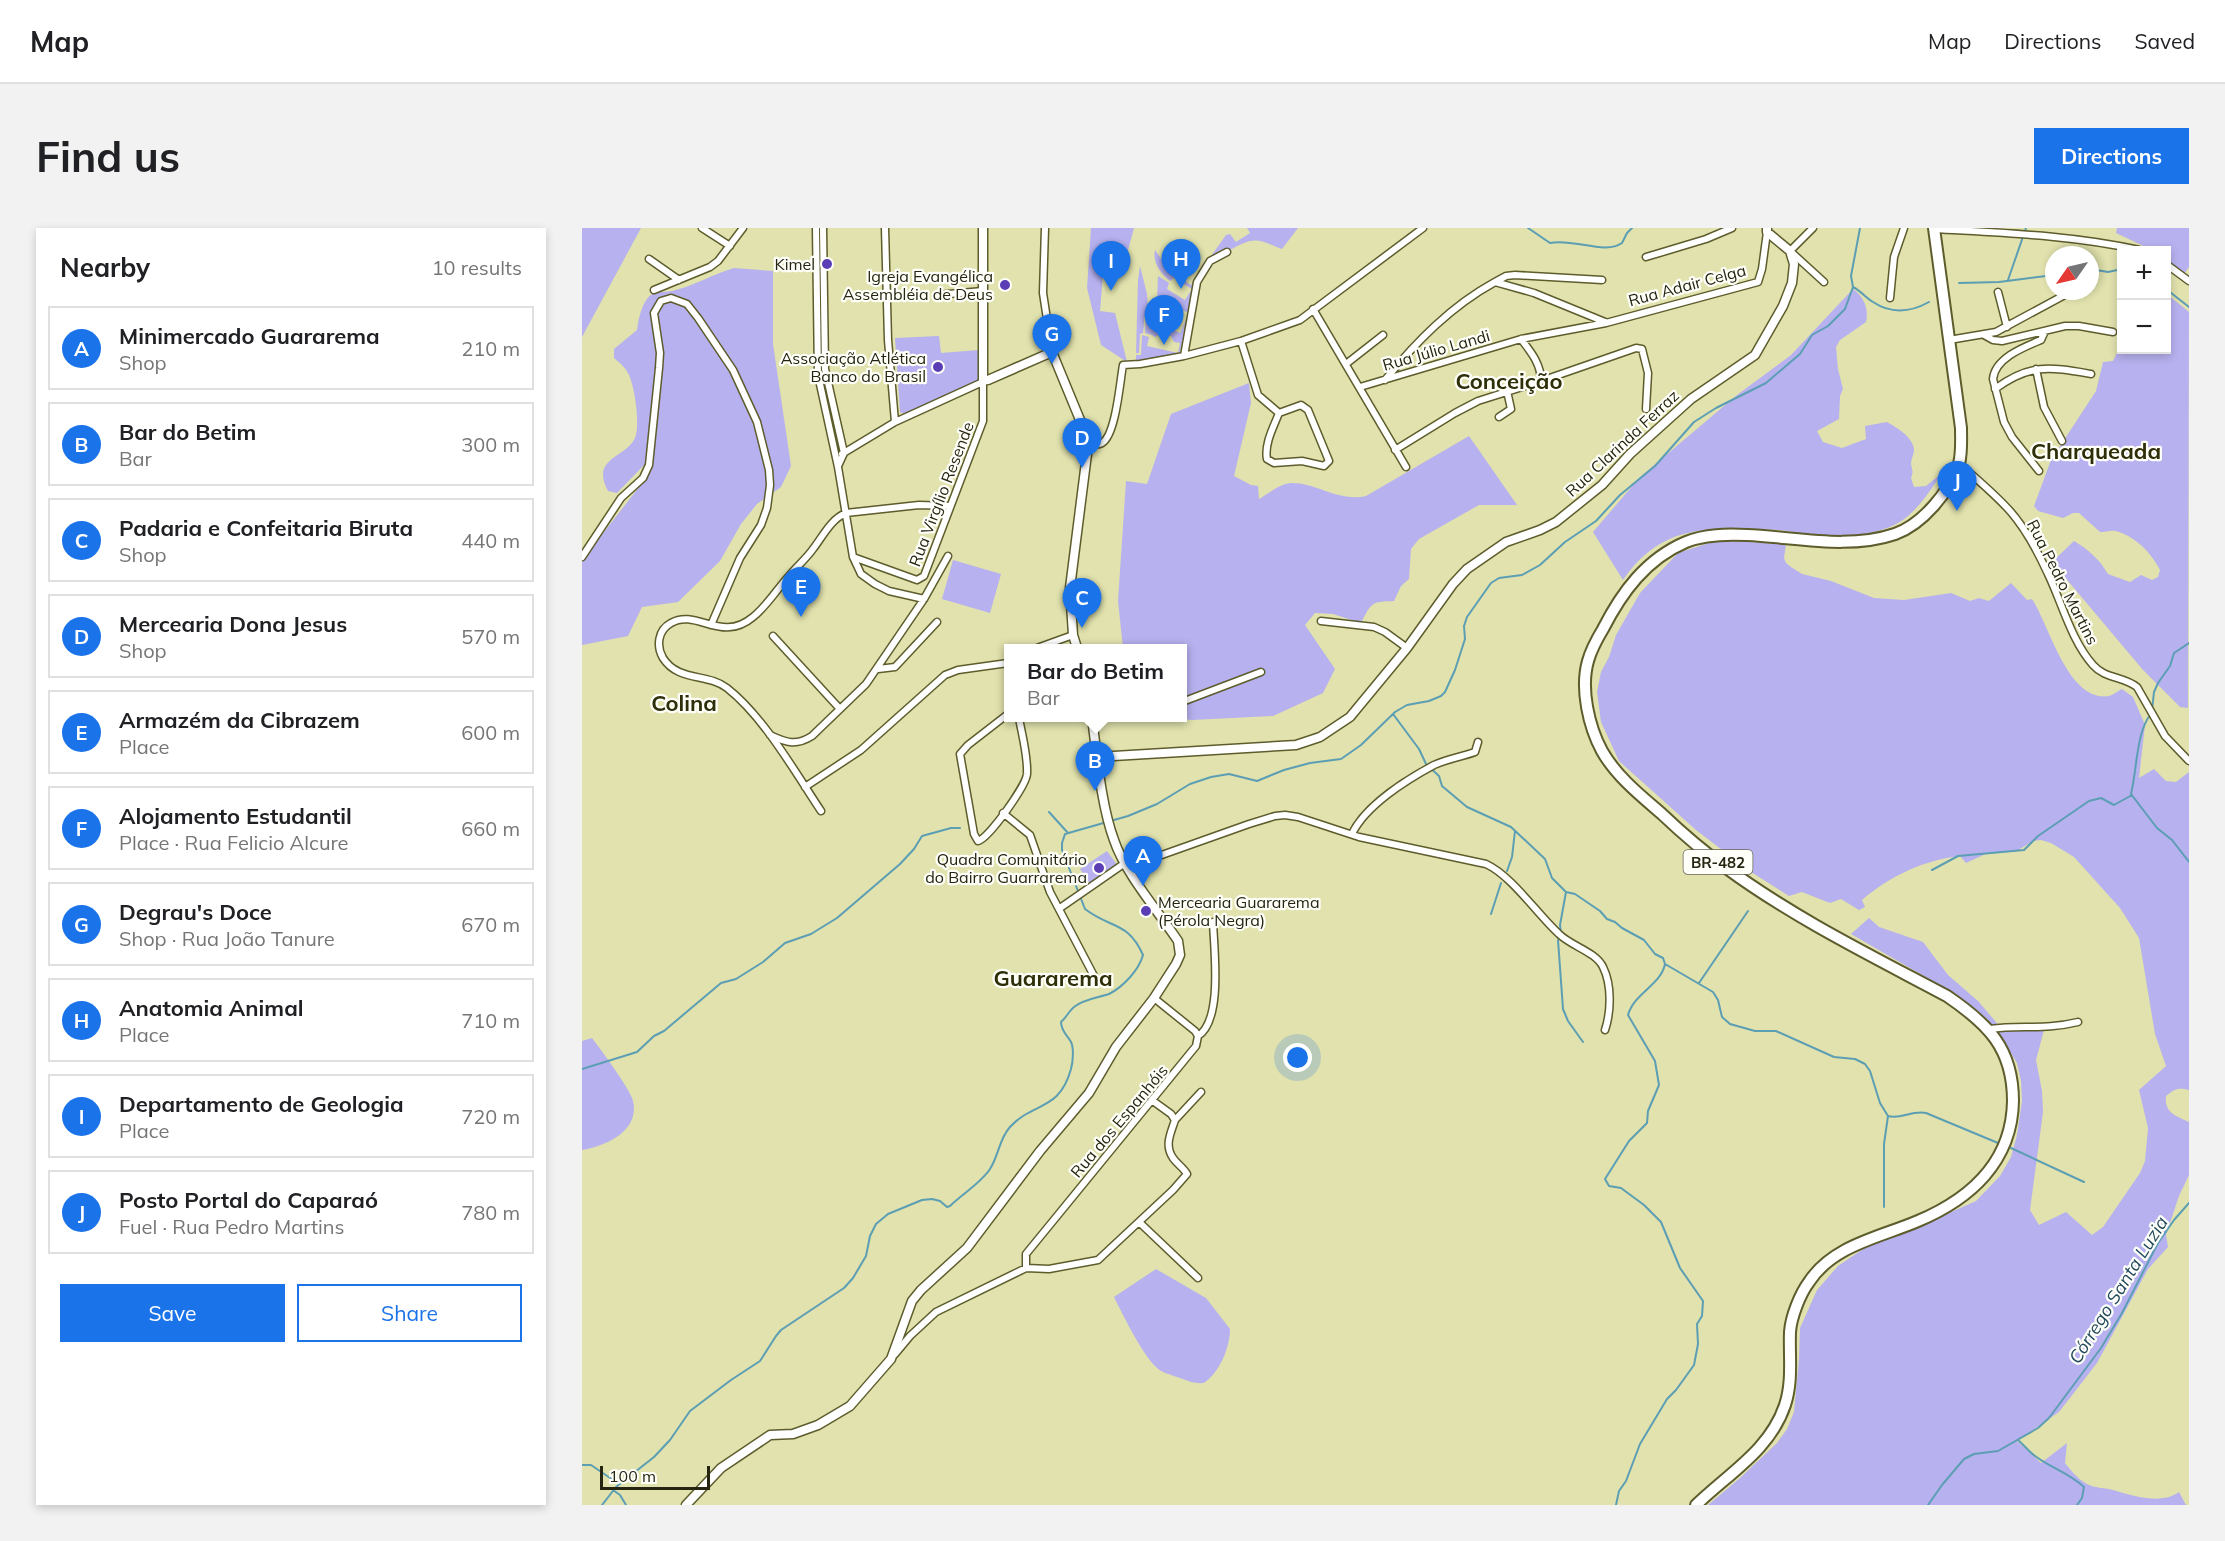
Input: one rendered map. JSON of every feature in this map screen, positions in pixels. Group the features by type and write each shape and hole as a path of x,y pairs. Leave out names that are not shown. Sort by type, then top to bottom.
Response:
{"highway":[{"name":"BR-482","path":"1696,1505 1745,1463 1766,1441 1775,1426 1785,1404 1790,1380 1790,1330 1808,1283 1817,1271 1845,1251 1873,1237 1932,1214 1972,1190 1983,1180 2006,1142 2013,1107 2013,1084 2002,1049 1990,1029 1969,1011 1947,996 1789,910 1725,867 1693,842 1614,768 1599,744 1586,698 1588,661 1609,617 1641,572 1662,554 1689,540 1724,534 1827,542 1866,540 1894,534 1917,522 1928,511 1946,488 1959,463 1962,447 1934,231"}],"street":[{"path":"702,228 730,246"},
{"path":"654,290 710,267 744,228"},
{"path":"885,228 888,340 895,422"},
{"path":"983,228 985,381"},
{"path":"1045,228 1043,293 1052,352 1085,432 1088,446 1070,588 1073,635 1076,644"},
{"path":"1088,446 1102,443 1109,436 1123,365 1184,356 1241,341 1300,320 1423,228"},
{"path":"1646,257 1706,239 1732,228"},
{"path":"1790,251 1813,228"},
{"path":"1890,298 1894,257 1904,228"},
{"path":"1767,230 1824,282"},
{"name":"Rua Adair Celga","path":"1606,323 1758,282 1767,230"},
{"path":"819,231 826,374 844,453 838,467"},
{"path":"1934,231 2007,231 2117,246"},
{"name":"Rua Clarinda Ferraz","path":"1097,757 1264,748 1307,743 1350,717 1407,648 1453,584 1467,569 1506,542 1556,522 1602,485 1630,454 1683,405 1755,355 1783,306 1792,283 1794,264 1790,251"},
{"path":"1184,356 1197,282 1210,261 1227,252"},
{"path":"649,259 679,280"},
{"path":"2171,268 2189,281"},
{"path":"820,271 818,375 838,467 853,557 861,573 875,584 889,591 924,599"},
{"path":"1384,380 1402,359 1461,303 1506,276 1602,279"},
{"path":"1495,282 1534,293 1606,323"},
{"path":"937,295 983,291"},
{"path":"1998,292 2007,327"},
{"path":"582,557 621,498 643,478 649,465 660,361 654,313 661,301 677,299 687,304 698,318 743,389 757,422 770,484 767,508 761,525 740,558 711,625"},
{"path":"1949,340 1984,335 2007,327 2056,300"},
{"path":"1313,309 1406,467"},
{"name":"Rua Júlio Landi","path":"1360,387 1521,339 1606,323"},
{"path":"1984,335 1993,340 2002,341 2065,326 2113,332"},
{"path":"2039,471 2012,438 2000,413 1994,372 1997,366 2025,346 2041,340 2045,331"},
{"path":"1346,364 1383,335"},
{"path":"1521,339 1535,358 1541,381"},
{"path":"1241,341 1258,395 1279,412"},
{"path":"1395,450 1455,412 1478,401 1640,348 1648,373 1646,409"},
{"path":"836,457 895,422 1052,352"},
{"path":"1995,389 2014,376 2036,369 2060,369 2091,374"},
{"path":"2036,369 2044,407 2062,441"},
{"path":"818,375 826,374"},
{"name":"Rua Virgílio Resende","path":"853,557 917,580 924,576 983,422 985,381"},
{"path":"1499,417 1511,409 1507,391"},
{"path":"1300,405 1305,406 1329,461 1327,464 1320,466 1302,461 1269,462 1266,455 1279,412 1300,405"},
{"name":"Rua Pedro Martins","path":"1959,463 2011,512 2024,530 2047,572 2080,647 2091,664 2109,678 2132,683 2137,687 2165,736 2189,761"},
{"path":"821,811 753,713 726,687 716,682 682,674 664,659 659,640 662,630 679,619 690,619 729,629 753,618 812,551 838,516 846,513 919,505 950,506"},
{"path":"769,734 785,743 794,744 804,741 840,710 878,669 924,599 948,556"},
{"path":"1321,621 1374,627 1407,648"},
{"path":"878,669 895,667 937,622"},
{"path":"1048,644 1073,635"},
{"path":"773,636 840,710"},
{"path":"805,787 861,750 945,675 958,670 1004,664"},
{"path":"1187,700 1261,672"},
{"path":"1004,717 960,754 974,834 978,841 983,839 1003,813 1021,787 1027,773 1020,722"},
{"path":"891,1359 912,1302 921,1290 975,1240 1040,1151 1085,1098 1116,1047 1154,998 1180,955 1178,941 1126,865 1114,840 1097,757 1093,722"},
{"path":"1352,834 1356,824 1372,806 1430,768 1474,752 1478,742"},
{"path":"1003,813 1030,835 1050,892 1094,976"},
{"path":"1060,908 1126,865 1275,816 1298,817 1352,834 1471,860 1493,868 1561,936 1600,963 1605,972 1610,1005 1605,1030"},
{"name":"Rua dos Espanhóis","path":"1026,1268 1026,1254 1197,1046 1198,1036 1208,1026 1214,1005 1213,922"},
{"path":"1154,998 1188,1024 1198,1036"},
{"path":"1990,1029 2012,1026 2035,1029 2056,1028 2078,1022"},
{"path":"686,1505 721,1468 770,1434 793,1434 818,1425 850,1406 910,1335 936,1312 1026,1268 1049,1269 1098,1260 1179,1184 1186,1173 1174,1160 1169,1145 1170,1130 1175,1120 1201,1092"},
{"path":"1153,1101 1175,1120"},
{"path":"1139,1222 1198,1278"}],"shaded area":[{"path":"582,228 641,228 582,337"},
{"path":"1091,228 1134,228 1121,276 1103,275 1100,311 1115,313 1127,362 1101,345 1087,288"},
{"path":"1247,228 1298,228 1282,249 1260,241 1249,241 1228,251 1226,248 1220,251 1221,254 1209,259 1226,235 1230,234 1236,242 1250,233"},
{"path":"2117,228 2189,228 2189,267 2184,274 2171,264 2171,246 2144,246 2116,233"},
{"path":"1155,250 1162,260 1170,264 1167,269 1191,285 1202,269 1179,355 1136,363 1136,355 1141,355 1142,335 1149,337 1147,346 1178,353 1180,343 1174,342 1171,336 1160,334 1155,337 1145,333 1146,303 1139,353 1136,353 1140,266 1147,294 1149,319 1180,333 1189,313 1157,301 1158,276 1169,283 1167,289 1185,300 1192,289 1174,278 1170,281 1163,275 1156,263"},
{"path":"734,268 773,271 773,344 791,466 781,487 757,504 741,524 720,561 678,602 642,607 628,636 582,645 582,560 643,482 647,473 646,463 617,493 608,491 604,480 603,472 606,466 634,440 637,427 631,381 626,370 614,358 614,349 637,330 643,306 652,294 680,289"},
{"path":"1853,289 1865,304 1866,322 1840,340 1836,347 1843,389 1840,396 1839,419 1817,431 1823,442 1842,448 1866,439 1865,426 1887,422 1899,430 1913,444 1911,478 1914,487 1926,486 1942,473 1922,501 1899,523 1866,534 1833,536 1756,529 1690,532 1675,537 1647,553 1623,580 1593,532 1640,477 1737,395 1791,355"},
{"path":"2171,297 2189,312 2188,708 2180,707 2143,670 2052,562 2074,541 2093,555 2108,574 2130,582 2141,575 2152,580 2158,577 2160,570 2153,558 2132,538 2116,531 2100,532 2079,513 2063,518 2038,511 2034,506 2051,460 2096,391 2103,362 2113,361 2117,352 2171,354"},
{"name":"Associação Atlética Banco do Brasil","path":"939,336 941,353 979,350 980,382 904,414 900,412 895,338"},
{"path":"1249,383 1251,403 1234,476 1258,486 1259,499 1288,483 1310,486 1337,495 1366,496 1469,436 1517,505 1479,505 1419,539 1411,549 1409,579 1401,586 1394,601 1373,604 1361,623 1333,614 1315,613 1305,625 1335,669 1323,693 1273,716 1187,720 1187,644 1123,644 1118,601 1126,481 1147,484 1171,414"},
{"path":"1730,541 1786,544 1784,558 1786,563 1802,574 1831,581 1874,598 1904,600 1951,593 1970,601 1979,598 1989,601 2011,583 2027,600 2032,599 2071,675 2082,687 2095,695 2109,696 2122,689 2133,697 2145,725 2139,778 2154,769 2166,781 2176,782 2189,772 2189,1090 2174,1090 2166,1096 2166,1102 2172,1113 2189,1122 2189,1175 2179,1196 2166,1235 2168,1247 2148,1269 2097,1363 2059,1412 2017,1441 2041,1463 2067,1443 2065,1463 2076,1476 2089,1485 2156,1499 2179,1492 2186,1505 1708,1505 1777,1443 1787,1429 1794,1412 1800,1328 1817,1290 1838,1266 1872,1243 1898,1235 1907,1229 1913,1229 1976,1201 2000,1176 2011,1157 2017,1135 2022,1101 2017,1063 1986,1018 1955,994 1851,934 1869,918 1879,927 1923,942 1948,975 1978,1001 2001,1028 2044,1030 2036,1060 2042,1091 2043,1112 2030,1210 2039,1225 2066,1212 2092,1235 2103,1227 2140,1173 2145,1161 2148,1128 2139,1090 2166,1066 2155,1034 2139,938 2120,908 2074,857 2051,843 2041,840 2033,841 2015,852 1990,852 1966,863 1960,856 1921,865 1873,891 1862,900 1865,907 1859,910 1841,899 1830,903 1802,892 1789,896 1751,872 1696,830 1619,761 1601,722 1597,692 1601,672 1616,635 1640,593 1678,553 1709,543"},
{"path":"953,560 1001,574 990,613 942,599"},
{"name":"Quadra Comunitário do Bairro Guarrarema","path":"1107,851 1118,866 1091,885 1080,869"},
{"path":"592,1038 627,1088 633,1101 634,1112 626,1129 611,1141 582,1150 582,1041"},
{"path":"1156,1269 1206,1298 1230,1329 1223,1359 1204,1383 1196,1383 1163,1372 1156,1367 1139,1344 1114,1297"}],"waterway":[{"path":"1528,228 1550,243 1598,247 1615,246 1622,243 1632,228"},
{"path":"602,1505 616,1487 654,1457 670,1440 690,1411 760,1361 781,1330 844,1288 866,1256 870,1236 876,1224 888,1214 922,1200 932,1199 940,1201 947,1207 950,1206 986,1174 1010,1127 1060,1093 1071,1069 1073,1055 1071,1042 1061,1022 1078,1004 1109,994 1120,987 1130,978 1143,955 1125,931 1085,909 1062,850 1065,834 1128,816 1157,804 1190,784 1211,777 1229,774 1257,781 1310,763 1341,759 1361,745 1395,712 1407,705 1441,696 1455,670 1465,639 1464,626 1467,617 1491,583 1499,578 1522,575 1540,565 1565,542 1596,521 1620,495 1655,466 1694,422 1716,408 1766,383 1800,354 1812,335 1828,326 1845,309 1853,287 1851,276 1860,228"},
{"path":"2008,280 2026,228"},
{"name":"Córrego Santa Luzia","path":"2099,270 2117,270"},
{"name":"Córrego Santa Luzia","path":"1959,283 1999,282 2045,276"},
{"name":"Córrego Santa Luzia","path":"1853,287 1880,306 1894,310 1908,310 1929,302"},
{"name":"Córrego Santa Luzia","path":"2171,293 2189,307"},
{"name":"Córrego Santa Luzia","path":"2152,710 2154,692 2170,666 2174,653 2189,643"},
{"path":"1393,714 1419,749 1426,764 1439,776 1442,786 1467,807 1511,827 1545,859 1552,878 1566,892 1575,894 1600,911 1607,919 1644,940 1655,954 1663,958 1665,964 1713,992 1718,1000 1722,1017 1730,1024 1755,1031 1776,1031 1834,1057 1855,1059 1865,1064 1870,1071 1880,1103 1888,1116 1884,1144 1884,1207"},
{"name":"Córrego Santa Luzia","path":"2150,715 2139,742 2131,794 2157,828 2172,840 2189,862"},
{"path":"1932,870 1958,856 2024,850 2038,836 2089,801 2101,798 2114,805 2132,795"},
{"path":"1049,812 1068,833"},
{"path":"582,1069 637,1052 721,983 736,979 763,962 785,943 811,934 837,918 900,864 922,836 951,828 960,828"},
{"path":"1507,871 1512,857 1515,831"},
{"path":"1491,914 1501,883"},
{"path":"1561,933 1560,925 1566,892"},
{"path":"1699,983 1748,911"},
{"path":"1558,940 1563,1009 1568,1021 1583,1042"},
{"path":"1616,1505 1619,1491 1626,1481 1640,1444 1667,1399 1694,1365 1698,1344 1697,1324 1702,1316 1703,1301 1680,1268 1661,1222 1644,1205 1621,1188 1609,1186 1605,1179 1629,1141 1647,1123 1648,1111 1659,1085 1655,1061 1628,1015 1631,1007 1658,978 1665,964"},
{"path":"1888,1116 1926,1113 1998,1143"},
{"path":"2011,1148 2084,1182"},
{"name":"Córrego Santa Luzia","path":"1928,1505 1964,1459 1974,1454 1998,1451 2038,1428 2049,1418 2101,1348 2158,1243 2189,1203"},
{"path":"2018,1440 2035,1456 2084,1487 2082,1498 2077,1505"},
{"path":"582,1465 591,1465 619,1484"},
{"path":"613,1490 620,1495 626,1505"}],"place":[{"name":"Kimel","path":"827,264"},
{"name":"Igreja Evangélica Assembléia de Deus","path":"1005,285"},
{"name":"Anatomia Animal","path":"1181,289"},
{"name":"Departamento de Geologia","path":"1111,291"},
{"name":"Alojamento Estudantil","path":"1164,345"},
{"name":"Degrau's Doce","path":"1052,364"},
{"name":"Associação Atlética Banco do Brasil","path":"938,367"},
{"name":"Mercearia Dona Jesus","path":"1082,468"},
{"name":"Posto Portal do Caparaó","path":"1957,511"},
{"name":"Armazém da Cibrazem","path":"801,617"},
{"name":"Padaria e Confeitaria Biruta","path":"1082,628"},
{"name":"Bar do Betim","path":"1095,791"},
{"name":"Quadra Comunitário do Bairro Guarrarema","path":"1099,868"},
{"name":"Minimercado Guararema","path":"1143,886"},
{"name":"Mercearia Guararema (Pérola Negra)","path":"1146,911"}],"district":[{"name":"Conceição","path":"1509,381"},
{"name":"Charqueada","path":"2096,451"},
{"name":"Colina","path":"684,703"},
{"name":"Guararema","path":"1053,978"}]}
